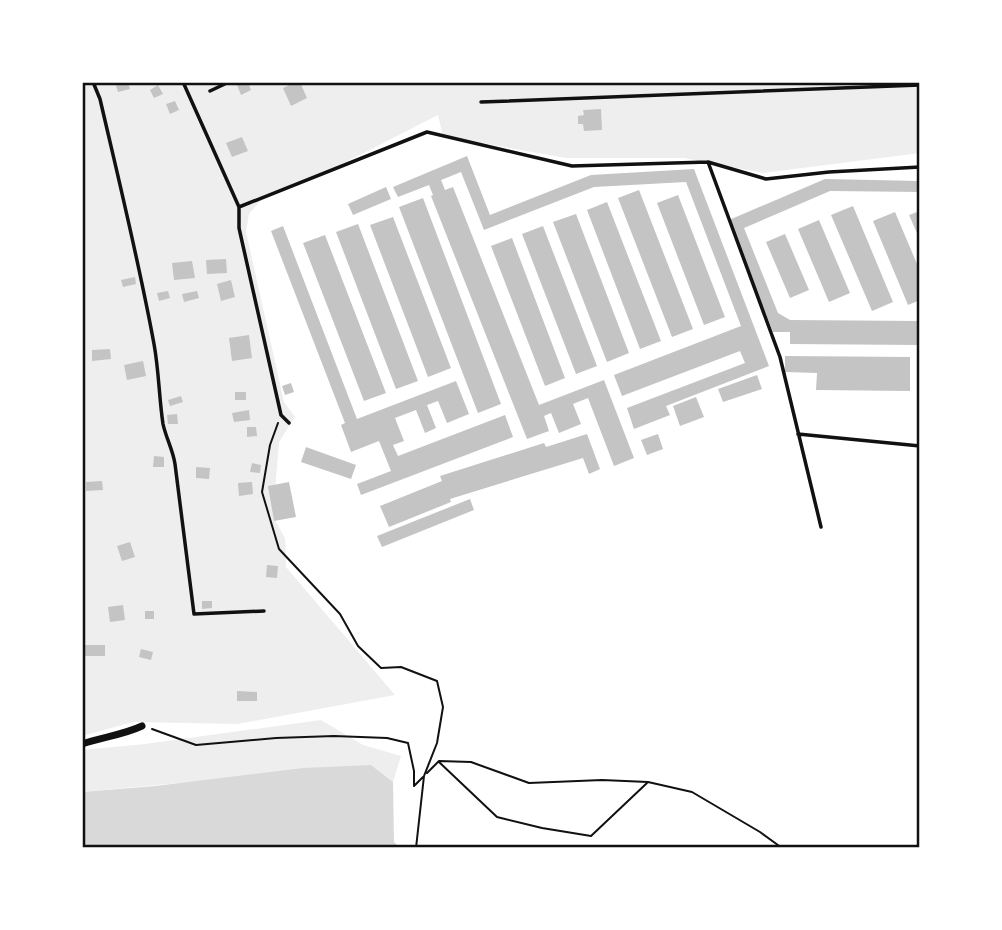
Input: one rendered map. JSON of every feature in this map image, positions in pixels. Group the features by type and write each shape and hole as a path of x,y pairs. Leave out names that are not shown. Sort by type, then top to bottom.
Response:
{"street":[{"path":"82,744 142,726"}],"lane":[{"path":"93,82 100,99 130,226 155,347 163,422 166,439 173,450 194,614 264,611"},
{"path":"183,82 239,207 239,228 281,415 289,423"},
{"path":"209,91 229,82"},
{"path":"481,102 920,85"},
{"path":"239,207 427,132 572,166 709,162 766,179 920,167"},
{"path":"709,162 780,357 821,527"},
{"path":"798,434 920,446"}],"path":[{"path":"281,415 270,445 262,492 279,549 340,614 358,646 381,668 401,667 437,681 443,707 437,743 425,776 416,848"},
{"path":"142,726 196,745 276,738 387,738 408,743 414,786 439,761 471,762 529,783 602,780 648,782 692,792 782,848"},
{"path":"439,761 497,817 591,836 648,782"},
{"path":"909,848 920,845"}],"shaded area":[{"path":"82,82 920,82 920,153 763,173 684,158 566,158 443,136 438,115 344,163 261,200 249,214 246,232 284,402 295,417 279,442 273,517 285,538 286,567 395,695 237,724 133,722 82,736"},
{"path":"321,720 363,745 401,756 393,782 371,765 82,792 82,750"},
{"path":"371,765 393,782 394,842 400,848 82,848 82,792 303,768"}],"building":[{"path":"115,82 128,82 130,89 118,92"},
{"path":"248,82 251,90 241,95 237,85"},
{"path":"300,82 307,98 291,106 283,88"},
{"path":"158,85 163,94 154,98 150,90"},
{"path":"175,101 179,110 170,114 166,104"},
{"path":"601,109 602,130 584,131 583,124 578,124 578,116 584,115 583,110"},
{"path":"242,137 248,151 232,157 226,143"},
{"path":"467,156 490,215 591,175 694,169 769,366 666,406 670,415 634,429 627,408 745,363 740,351 622,396 614,375 741,326 686,182 594,187 484,230 461,172 441,180 445,190 453,187 539,405 604,380 634,458 614,466 588,398 573,404 581,424 559,433 551,413 544,416 549,431 527,439 429,185 398,197 393,187"},
{"path":"825,179 920,181 920,192 830,191 744,228 778,313 790,320 920,321 920,345 790,344 790,332 773,332 729,220"},
{"path":"386,187 391,199 353,215 348,204"},
{"path":"639,190 693,329 672,337 618,198"},
{"path":"678,195 725,317 704,325 657,203"},
{"path":"423,198 501,404 478,413 399,207"},
{"path":"607,202 661,341 640,349 587,210"},
{"path":"853,206 893,302 872,311 831,215"},
{"path":"920,211 920,240 909,215"},
{"path":"895,212 920,271 920,300 908,305 873,221"},
{"path":"576,214 629,353 607,362 553,222"},
{"path":"393,217 451,368 428,377 370,225"},
{"path":"819,220 850,293 829,302 798,229"},
{"path":"358,224 418,381 396,389 336,232"},
{"path":"283,226 357,419 456,381 469,414 447,423 438,401 427,405 436,428 425,433 416,410 395,418 404,441 393,445 398,456 505,415 513,437 361,495 357,484 391,471 379,441 351,452 341,425 345,423 271,231"},
{"path":"543,226 597,366 576,374 522,234"},
{"path":"785,234 809,290 790,298 766,242"},
{"path":"325,235 386,393 364,401 303,243"},
{"path":"512,238 565,378 545,386 491,246"},
{"path":"226,259 227,273 207,274 206,260"},
{"path":"192,261 195,278 174,280 172,263"},
{"path":"135,277 136,284 123,287 121,280"},
{"path":"231,280 235,297 221,301 217,284"},
{"path":"168,291 170,298 159,301 157,293"},
{"path":"197,291 199,298 184,302 182,294"},
{"path":"249,335 252,358 232,361 229,338"},
{"path":"110,349 111,359 92,361 92,350"},
{"path":"785,356 910,357 910,391 816,390 817,373 785,372"},
{"path":"143,361 146,376 127,380 124,365"},
{"path":"757,375 762,389 723,402 718,389"},
{"path":"291,383 294,392 285,395 282,386"},
{"path":"235,392 246,392 246,400 235,400"},
{"path":"181,396 183,402 170,406 168,400"},
{"path":"696,397 704,417 680,426 673,406"},
{"path":"249,410 250,420 234,422 232,413"},
{"path":"177,414 178,424 168,424 167,415"},
{"path":"247,427 256,427 257,436 247,437"},
{"path":"587,434 600,469 589,474 583,458 450,499 451,502 389,527 380,506 442,481 440,476 544,443 546,447"},
{"path":"658,434 663,449 647,455 641,440"},
{"path":"306,447 356,465 351,479 301,462"},
{"path":"154,456 164,457 164,467 153,467"},
{"path":"252,463 261,465 260,473 250,472"},
{"path":"196,467 210,468 209,479 196,478"},
{"path":"102,481 103,490 86,491 86,482"},
{"path":"252,482 253,494 239,496 238,483"},
{"path":"289,482 296,517 274,521 268,486"},
{"path":"470,499 474,510 382,547 377,536"},
{"path":"130,542 135,557 122,561 117,546"},
{"path":"267,565 278,566 277,578 266,577"},
{"path":"202,601 212,601 212,608 202,609"},
{"path":"123,605 125,620 110,622 108,607"},
{"path":"145,611 154,611 154,619 145,619"},
{"path":"82,645 105,645 105,656 82,656"},
{"path":"141,649 153,652 151,660 139,657"},
{"path":"237,691 257,692 257,701 237,701"}]}
